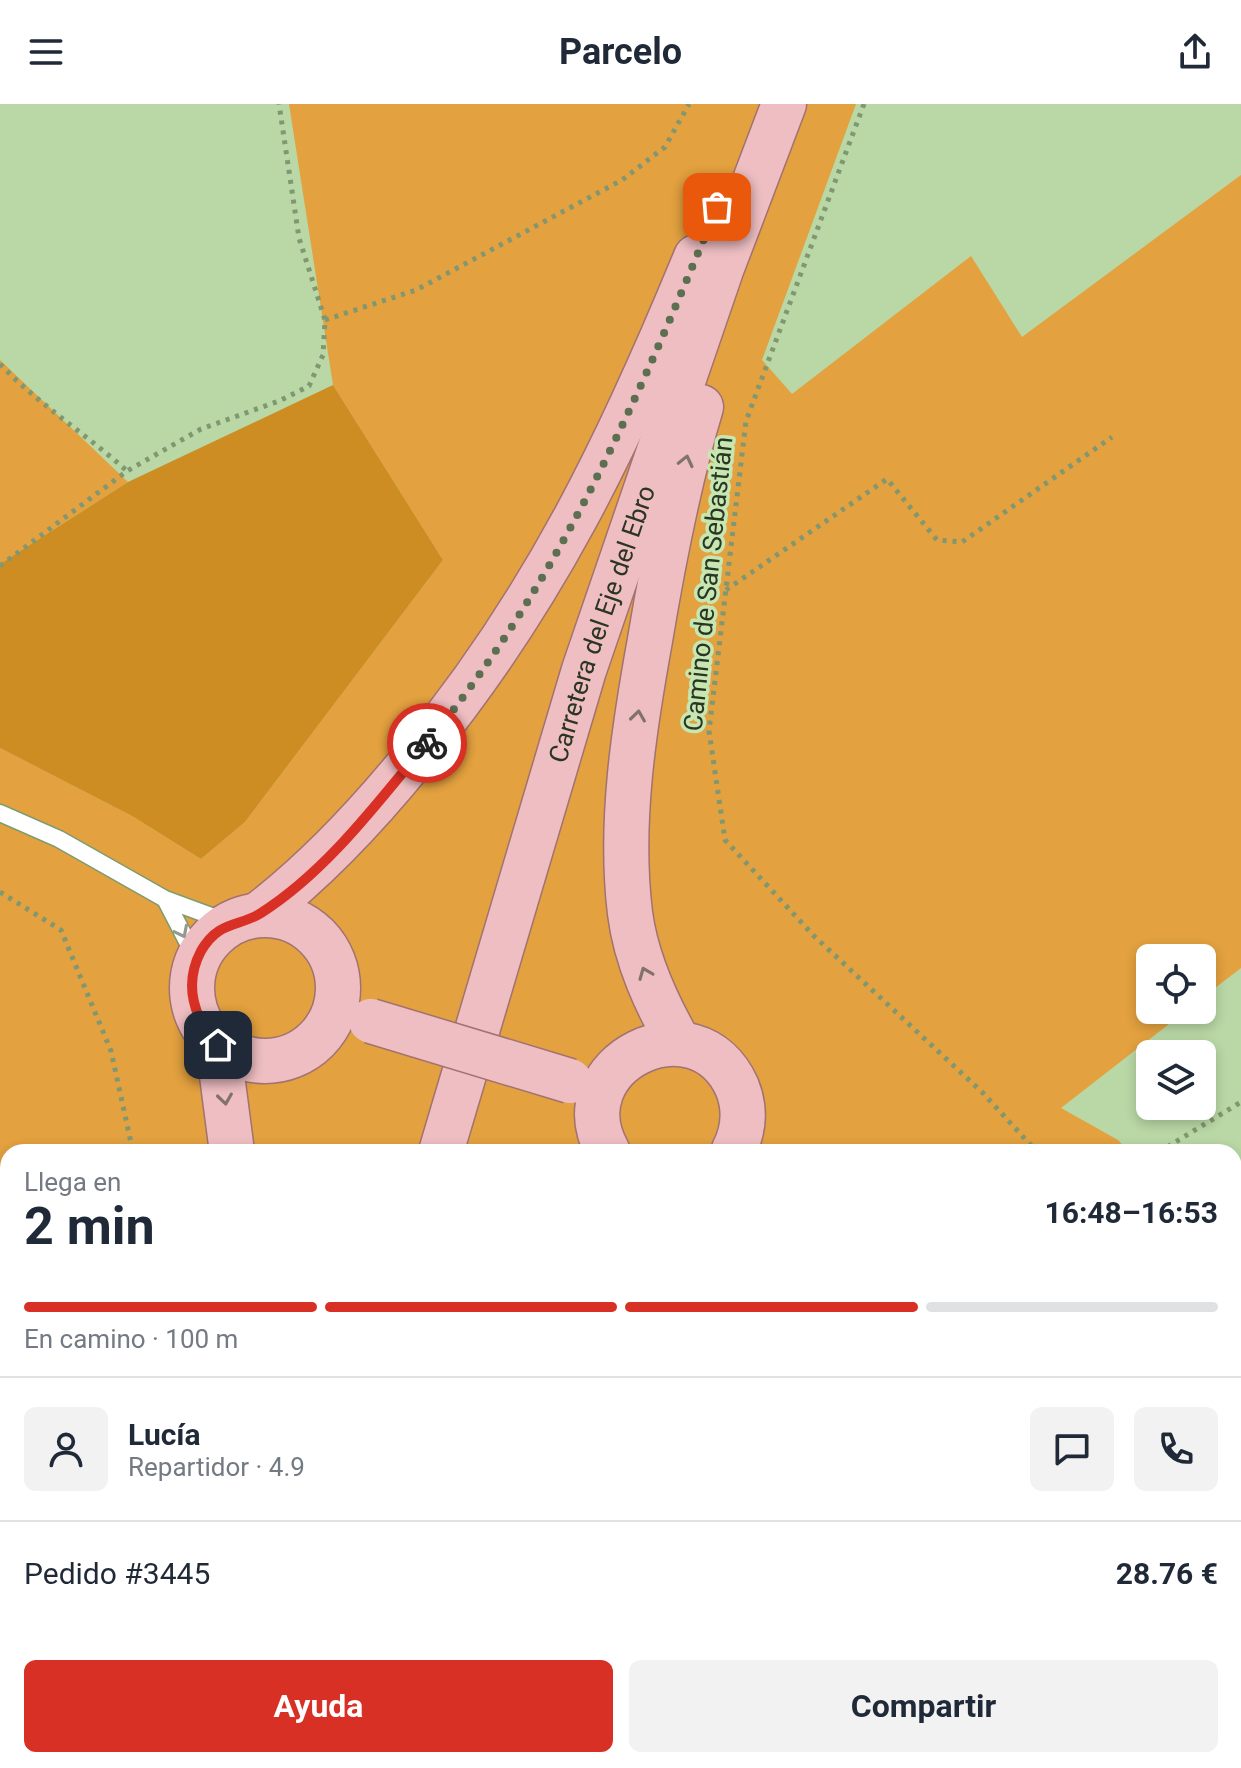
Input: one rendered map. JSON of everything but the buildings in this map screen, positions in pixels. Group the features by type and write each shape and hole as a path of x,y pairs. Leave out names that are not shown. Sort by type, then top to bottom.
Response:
{"main road":[{"path":"736,1144 744,1118 741,1097 732,1077 718,1061 700,1049 679,1043 654,1045 631,1054 612,1071 586,1086 354,1016 287,1059 263,1062 239,1058 218,1045 204,1029 194,1010 191,988 202,950 360,824 455,708 535,593 593,490 644,383 761,104"},
{"name":"Carretera del Eje del Ebro","path":"443,1144 584,670 721,270 784,104"},
{"path":"679,1043 660,1011 638,957 630,912 631,763 661,573 691,438 720,343 807,104"},
{"path":"244,919 293,921 322,942 334,963 339,986 354,1016"},
{"path":"218,1045 231,1144"},
{"path":"586,1086 603,1144"}],"lane":[{"path":"0,813 59,839 165,899 244,919"},
{"path":"165,899 191,949 195,967"}],"path":[{"path":"0,566 127,471 201,429 279,401 309,386 323,355 325,320 299,238 279,104"},
{"path":"325,320 416,290 622,180 665,147 689,104"},
{"name":"Camino de San Sebastián","path":"864,104 746,421 709,731 725,840 814,936 983,1093 1030,1144"},
{"path":"0,364 24,389 91,438 127,471"},
{"path":"725,591 887,479 937,540 962,542 1112,437"},
{"path":"0,892 61,930 111,1051 131,1144"},
{"path":"1172,1144 1241,1102"}],"shaded area":[{"path":"289,104 856,104 762,360 792,394 971,256 1022,337 1241,175 1241,968 1216,987 1216,944 1136,944 1136,1024 1169,1024 1148,1040 1136,1040 1136,1050 1061,1108 1122,1144 0,1144 0,748 132,816 201,859 245,822 443,560 333,385"},
{"path":"0,360 128,482 0,564"},
{"path":"333,385 443,560 245,822 201,859 132,816 0,748 0,564 128,482"}],"way so far":[{"path":"427,743 535,593 593,490 644,383 717,207"}],"route":[{"path":"218,1045 204,1029 194,1010 191,988 202,950 214,935 230,923 258,915 287,893 360,824 427,743"}]}
